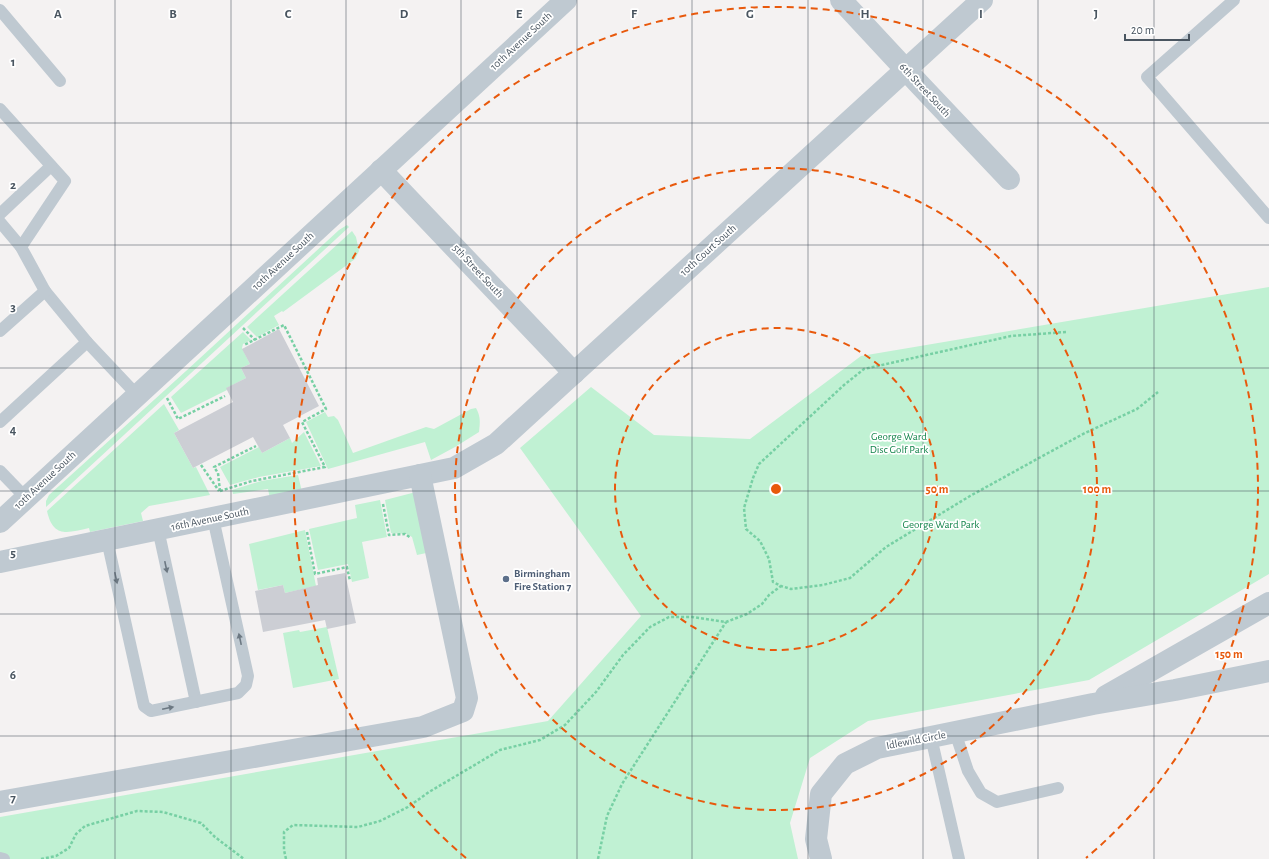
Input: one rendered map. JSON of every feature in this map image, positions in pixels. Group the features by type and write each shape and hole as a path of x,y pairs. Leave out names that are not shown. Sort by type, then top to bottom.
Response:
{"street":[{"name":"10th Avenue South","path":"0,522 566,0"},
{"name":"6th Street South","path":"841,0 1009,179"},
{"name":"10th Court South","path":"420,475 454,468 496,444 982,0"},
{"name":"5th Street South","path":"381,170 574,373"},
{"name":"16th Avenue South","path":"0,562 420,475"},
{"path":"0,802 423,727 463,711 467,698 420,475"},
{"name":"Idlewild Circle","path":"1093,704 1269,603"},
{"name":"Idlewild Circle","path":"821,859 816,839 821,794 845,764 876,748 1093,704 1269,672"}],"lane":[{"path":"1234,0 1147,77 1269,218"},
{"path":"0,10 60,81"},
{"path":"0,109 65,182 22,248"},
{"path":"0,214 51,166"},
{"path":"0,222 22,248 45,291 87,342 137,395"},
{"path":"0,331 45,291"},
{"path":"0,422 87,342"},
{"path":"0,471 26,498"},
{"path":"107,540 144,706 151,711 196,702 238,693 246,685 248,676 213,518"},
{"path":"158,529 196,702"},
{"path":"955,732 968,771 981,793 997,802 1058,788"},
{"path":"931,737 959,859"},
{"path":"0,858 4,859"}],"path":[{"path":"220,491 252,481 325,467 302,422 326,409 284,325 244,346"},
{"path":"243,328 255,340"},
{"path":"1066,332 1011,336 918,356 864,370 844,385 759,464 753,478 744,508 746,529 760,542 769,559 773,582 791,589 823,585 850,578 886,547 970,496 1085,433 1137,409 1158,392"},
{"path":"167,398 178,419 225,396"},
{"path":"220,491 218,473 214,467 256,446"},
{"path":"201,465 220,491"},
{"path":"383,500 389,535 405,534 411,538 413,543"},
{"path":"307,532 315,574 347,567 350,581"},
{"path":"286,859 284,850 284,832 293,825 358,827 380,822 408,807 429,792 500,750 540,740 565,725 596,692 623,655 650,626 669,617 692,617 726,622 747,614 762,604 769,595 781,586"},
{"path":"598,859 607,816 622,784 726,622"},
{"path":"41,859 56,856 69,848 76,834 84,826 137,812 163,812 201,823 214,837 244,859"}],"green space":[{"path":"347,225 349,227 46,507 46,501 49,495 339,230"},
{"path":"352,231 356,237 359,251 355,259 283,312 282,311 274,316 279,325 257,337 247,327"},
{"name":"George Ward Park","path":"1269,287 1269,574 1089,680 868,721 810,758 790,823 798,859 0,859 0,817 548,721 641,616 520,448 591,387 654,435 750,439 861,356"},
{"path":"243,332 251,340 243,344 242,348 250,364 241,368 246,378 227,388 227,390 181,413 171,397"},
{"path":"164,404 179,430 174,433 193,468 196,467 210,495 149,506 141,513 143,521 90,532 89,528 68,532 57,530 53,526 47,511"},
{"path":"476,408 480,423 479,432 431,460 425,442 328,469 306,422 325,412 328,417 334,416 338,420 353,453 426,427 434,429 471,409"},
{"path":"304,432 321,466 259,477 230,485 220,467 259,447 262,453 290,438 292,443"},
{"path":"298,475 302,492 270,499 268,489 233,494 232,490 261,481"},
{"path":"416,492 431,552 417,555 412,537 407,534 391,533 385,500"},
{"path":"380,500 387,537 362,542 369,578 352,582 348,564 318,570 309,529 357,518 355,505"},
{"path":"305,530 316,586 285,593 283,585 258,590 249,544"},
{"path":"327,627 339,679 293,688 283,633 299,630 300,632"}],"building":[{"path":"279,329 319,406 283,425 290,438 262,453 253,437 193,468 174,433 233,402 226,388 246,378 241,368 250,364 242,349"},
{"path":"345,573 356,623 327,629 325,620 263,632 255,591 283,585 285,593 318,585 317,578"}],"place":[{"name":"Birmingham Fire Station 7","path":"506,579"}],"park label":[{"name":"George Ward Disc Golf Park","path":"899,442"}]}
